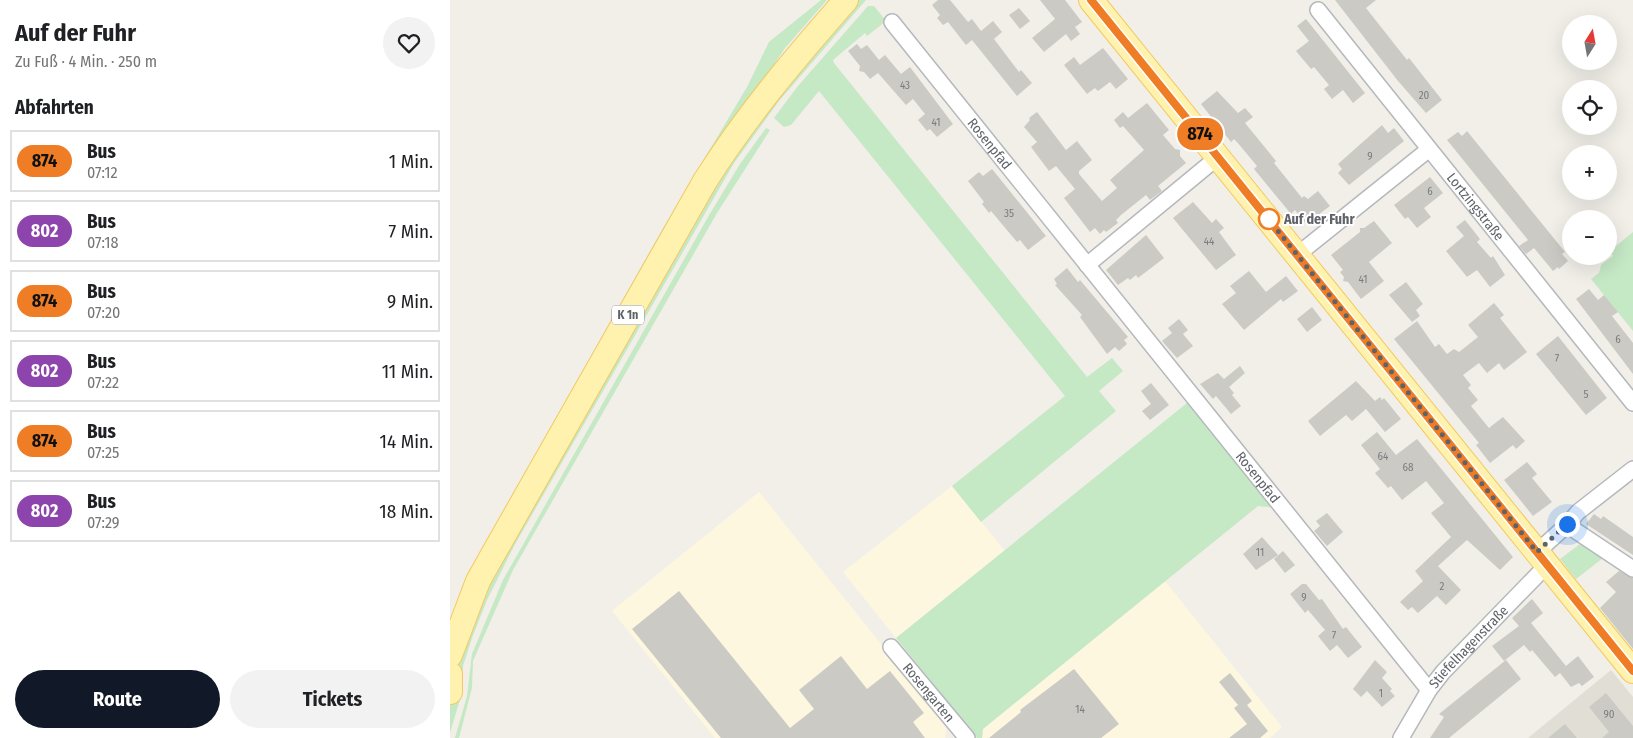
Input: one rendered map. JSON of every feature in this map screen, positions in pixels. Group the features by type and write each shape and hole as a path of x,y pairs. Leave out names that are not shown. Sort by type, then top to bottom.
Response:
{"main road":[{"name":"K 1n","path":"776,81 778,64 783,54 832,0"},
{"name":"K 1n","path":"450,654 478,581 647,282 728,144 776,81 846,0"},
{"path":"1091,0 1633,671"},
{"path":"450,674 450,692"}],"street":[{"name":"Lortzingstraße","path":"1318,10 1428,150 1633,403"},
{"name":"Rosenpfad","path":"892,22 1086,265 1388,636 1429,690"},
{"path":"1297,255 1428,150"},
{"path":"1086,265 1218,157"},
{"name":"Stiefelhagenstraße","path":"1401,738 1429,690 1542,558 1567,524 1578,512 1633,469"},
{"path":"1567,524 1633,569"},
{"name":"Rosengarten","path":"891,647 967,738"}],"shaded area":[{"path":"952,486 1005,551 896,638 843,572"},
{"path":"759,492 947,726 945,738 715,738 612,611"},
{"path":"1165,581 1282,727 1270,738 982,738 983,729"},
{"path":"1611,670 1633,697 1633,738 1528,738"}],"green space":[{"path":"821,0 827,0 785,48 773,66 450,633 450,620 481,552 662,230 747,87 769,42"},
{"path":"856,0 866,0 779,101 734,163 514,546 487,600 472,638 463,666 461,696 450,733 450,706 454,691 456,664 472,615 726,162"},
{"path":"868,6 874,6 886,21 867,36 865,33 833,60 834,63 1087,377 1112,358 1123,371 1099,391 1116,411 981,522 952,486 1065,396 819,91 791,125 784,127 774,118 798,86"},
{"path":"766,128 770,130 717,213 513,570 473,661 472,688 459,738 455,738 467,696 472,654 503,580 708,217 740,164"},
{"path":"1633,232 1633,331 1591,279 1599,273 1601,265 1617,265 1617,245"},
{"path":"1192,399 1276,508 1258,506 983,729 982,738 977,738 896,638"},
{"path":"1580,544 1584,547 1587,545 1603,558 1576,579 1560,559"}],"building":[{"path":"938,0 950,0 968,22 972,19 981,31 993,21 1002,32 994,39 1019,72 1021,70 1032,83 1017,96 972,40 966,45 948,22 943,25 937,18 940,15 932,5"},
{"path":"1040,0 1065,0 1082,22 1075,27 1080,34 1071,41 1066,34 1044,52 1032,38 1055,19"},
{"path":"1335,0 1376,0 1366,8 1407,60 1409,58 1442,100 1426,113 1398,81"},
{"path":"1019,8 1030,21 1020,29 1009,15"},
{"path":"1306,19 1365,93 1353,103 1343,90 1332,99 1324,89 1329,85 1314,67 1311,69 1296,51 1309,41 1297,26"},
{"path":"857,44 861,49 867,45 879,60 885,55 901,74 910,67 953,124 937,137 930,129 927,131 918,120 925,114 913,99 906,105 878,73 870,79 864,72 859,71 860,66 848,51"},
{"path":"1103,48 1128,79 1116,89 1110,82 1098,91 1095,88 1087,94 1064,65 1074,57 1080,65"},
{"path":"1217,91 1238,113 1245,108 1253,117 1245,123 1276,161 1274,163 1302,198 1304,196 1308,199 1318,191 1330,206 1306,224 1295,210 1291,214 1254,169 1257,166 1234,139 1231,142 1201,104"},
{"path":"1147,103 1169,130 1163,135 1175,149 1180,150 1180,156 1186,163 1158,186 1162,191 1150,200 1146,195 1121,215 1116,220 1118,223 1106,232 1104,230 1100,234 1095,228 1090,232 1064,198 1075,189 1056,166 1049,171 1031,147 1037,142 1024,127 1030,120 1029,118 1037,112 1066,150 1077,141 1092,160 1079,171 1079,174 1102,201 1117,188 1110,180 1144,150 1123,126 1120,128 1114,120 1123,112 1128,118"},
{"path":"1382,125 1388,133 1394,128 1404,141 1349,185 1338,173 1342,169 1338,164"},
{"path":"1467,131 1562,248 1564,265 1559,269 1558,267 1553,271 1534,248 1526,254 1519,246 1528,240 1447,140 1458,132 1462,136"},
{"path":"992,169 1046,236 1028,250 1020,240 1017,242 991,211 989,213 982,204 984,202 968,181 979,172 983,176"},
{"path":"1430,177 1443,193 1424,208 1431,217 1417,228 1408,217 1405,219 1394,205"},
{"path":"1193,202 1212,223 1216,219 1224,228 1219,232 1236,255 1216,270 1173,218"},
{"path":"1465,220 1480,239 1477,242 1491,258 1493,256 1505,275 1490,287 1477,270 1467,277 1446,251 1464,236 1456,227"},
{"path":"1374,221 1392,243 1369,262 1384,281 1361,299 1348,282 1343,281 1344,277 1340,272 1343,270 1331,255 1360,232 1360,228 1364,228"},
{"path":"1146,235 1164,258 1138,278 1136,275 1118,285 1106,270"},
{"path":"1067,268 1078,282 1080,280 1128,337 1124,340 1127,344 1119,351 1115,347 1107,354 1080,317 1082,315 1055,285 1057,284 1054,279"},
{"path":"1249,271 1266,292 1286,276 1298,291 1283,302 1281,299 1244,330 1222,304 1236,293 1230,286"},
{"path":"1406,282 1423,304 1416,310 1420,316 1412,322 1389,295"},
{"path":"1589,289 1598,300 1604,295 1618,312 1612,316 1633,343 1633,374 1576,299"},
{"path":"1494,303 1504,315 1500,318 1527,352 1504,370 1499,363 1487,373 1479,363 1463,375 1471,385 1468,388 1478,400 1471,406 1489,428 1503,417 1525,441 1516,449 1513,445 1490,463 1476,445 1479,443 1394,339 1417,321 1435,347 1439,344 1447,354 1454,349 1459,352 1478,337 1468,325"},
{"path":"1312,307 1322,320 1307,332 1297,319"},
{"path":"1179,319 1188,330 1183,334 1193,346 1177,358 1162,341 1172,333 1168,328"},
{"path":"1558,336 1607,398 1586,415 1536,354"},
{"path":"1240,366 1245,373 1229,387 1234,393 1232,395 1241,406 1231,414 1216,396 1213,399 1200,384 1218,373 1224,379"},
{"path":"1356,381 1375,401 1380,397 1382,400 1384,398 1401,419 1385,432 1366,409 1352,421 1346,415 1320,436 1308,421"},
{"path":"1151,383 1169,405 1150,420 1142,411 1151,404 1141,391"},
{"path":"1377,432 1396,455 1417,439 1513,557 1500,570 1467,540 1438,566 1461,590 1446,605 1437,596 1418,613 1412,607 1408,610 1400,602 1423,581 1415,571 1451,537 1431,513 1444,503 1426,481 1402,500 1391,486 1388,488 1375,473 1380,469 1361,445"},
{"path":"1527,462 1537,474 1532,478 1552,502 1533,516 1504,480"},
{"path":"1327,513 1343,532 1327,546 1314,531 1320,526 1316,521"},
{"path":"1594,514 1601,519 1603,516 1633,537 1633,555 1586,524"},
{"path":"1262,537 1278,555 1256,570 1243,554"},
{"path":"1283,551 1295,565 1285,573 1274,559"},
{"path":"1619,571 1633,578 1633,649 1600,608 1616,592 1606,582"},
{"path":"1302,584 1306,584 1319,600 1322,599 1343,629 1346,627 1362,647 1348,658 1337,645 1330,651 1318,636 1325,630 1308,610 1305,613 1290,594"},
{"path":"679,591 790,728 814,709 799,690 841,656 867,689 890,671 924,713 913,722 925,738 721,738 632,629"},
{"path":"1532,599 1543,613 1531,623 1566,666 1578,656 1594,677 1582,686 1579,683 1571,687 1560,673 1555,677 1532,650 1530,652 1524,645 1504,661 1492,646 1519,626 1512,618"},
{"path":"1375,660 1387,672 1382,678 1392,689 1390,691 1395,696 1382,707 1367,691 1361,697 1353,689"},
{"path":"1506,660 1521,679 1449,738 1430,738 1444,717 1439,714"},
{"path":"1074,669 1119,724 1101,738 989,738 1021,712 1020,710"},
{"path":"1230,673 1252,701 1247,705 1268,731 1260,738 1229,738 1247,724 1234,708 1238,705 1219,682"},
{"path":"1606,693 1633,726 1633,738 1602,738 1609,732 1589,707"},
{"path":"1565,724 1577,738 1548,738"}],"bus line":[{"name":"874","path":"1091,0 1633,671"}],"place":[{"name":"Auf der Fuhr","path":"1269,219"}],"route":[{"path":"1269,219 1265,215 1537,552 1567,524"}]}
